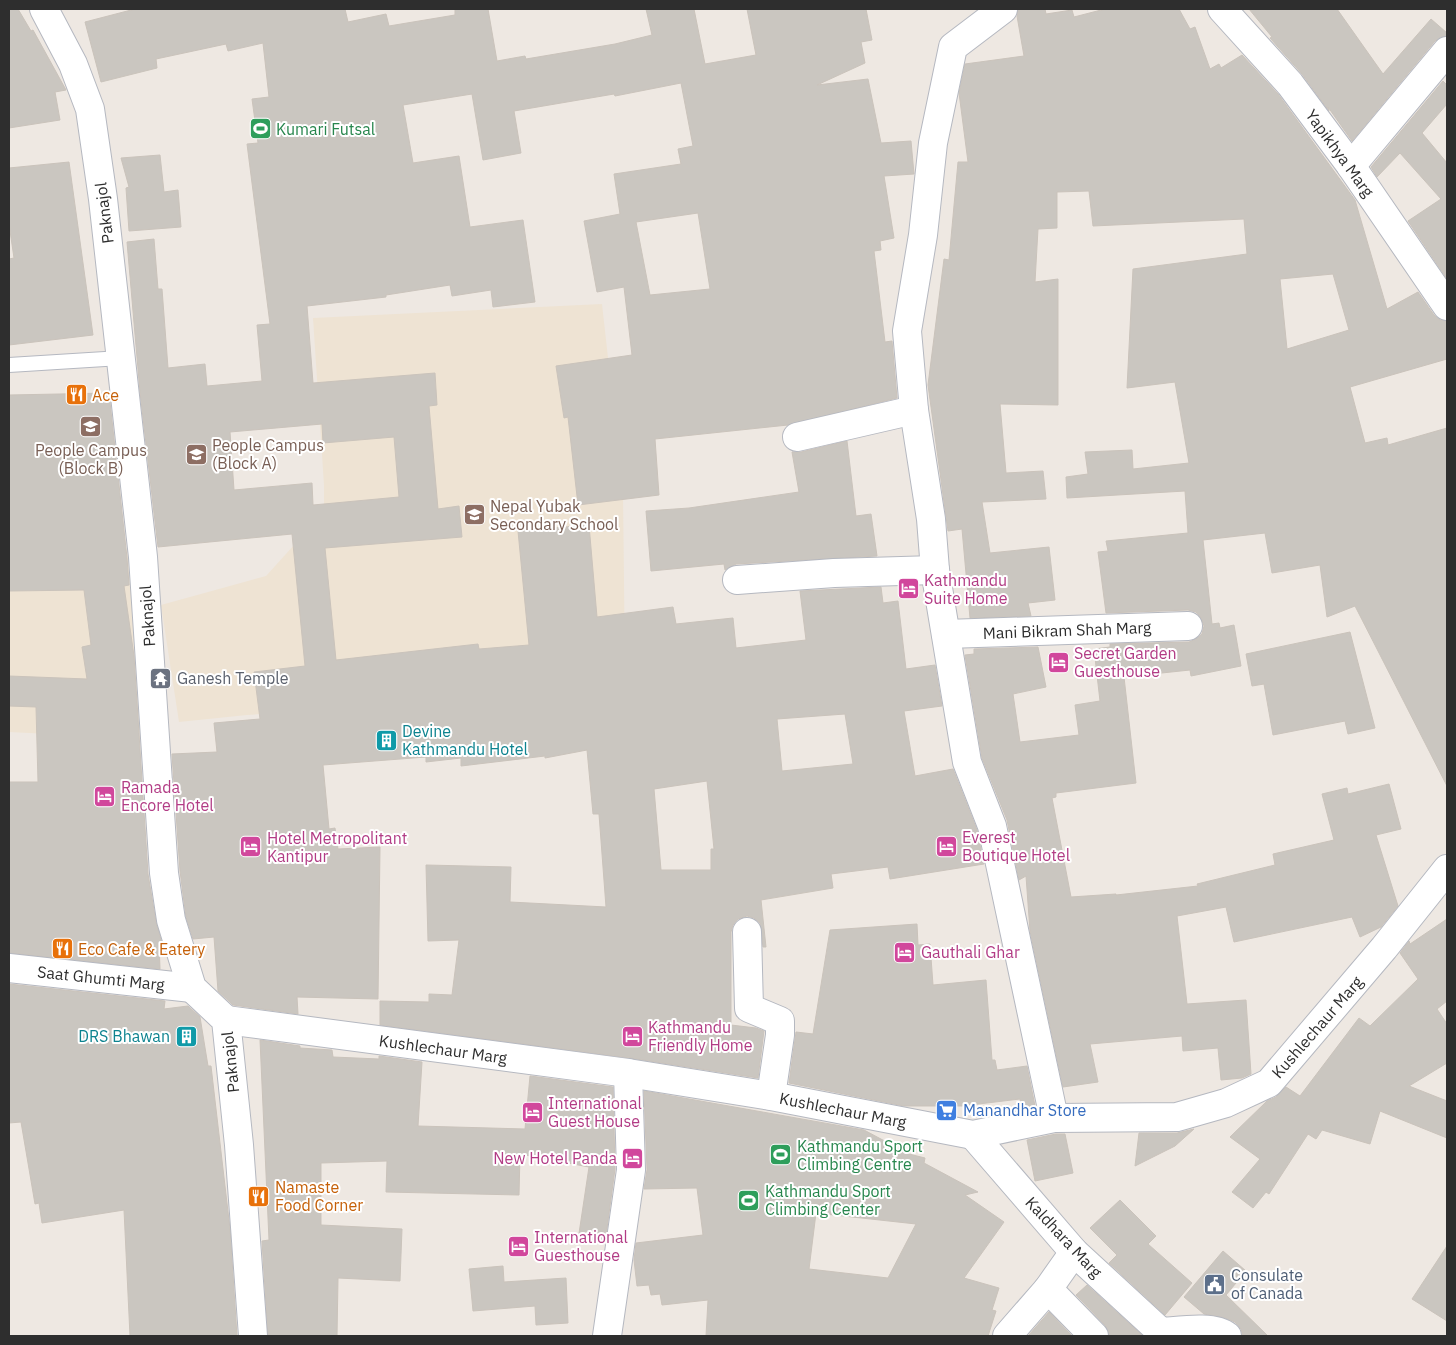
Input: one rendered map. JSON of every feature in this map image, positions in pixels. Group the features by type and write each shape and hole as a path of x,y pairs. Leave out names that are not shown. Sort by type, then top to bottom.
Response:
{"street":[{"name":"Paknajol","path":"44,9 73,64 90,109 143,557 164,873 170,920 192,988 226,1020 239,1145 253,1336"},
{"path":"1003,9 952,46 933,143 923,235 906,331 914,410 932,519 935,570 967,762 992,826 1054,1118"},
{"name":"Yapikhya Marg","path":"1222,9 1290,84 1351,166 1447,306"},
{"path":"1351,166 1447,51"},
{"path":"797,437 914,410"},
{"path":"737,580 834,573 935,570"},
{"name":"Mani Bikram Shah Marg","path":"946,634 1188,626"},
{"name":"Kushlechaur Marg","path":"226,1020 628,1073 771,1096 973,1135 1054,1118 1176,1117 1226,1103 1269,1083 1384,948 1447,870"},
{"path":"747,932 749,1008 780,1021 780,1035 771,1096"},
{"name":"Saat Ghumti Marg","path":"9,968 192,988"},
{"path":"607,1336 631,1170 628,1073"},
{"name":"Kaldhara Marg","path":"973,1135 1074,1252 1165,1334 1201,1330 1228,1336"},
{"path":"1007,1336 1048,1289 1074,1252"},
{"path":"1048,1289 1094,1336"}],"lane":[{"path":"9,366 120,358"}],"shaded area":[{"name":"Nepal Yubak Secondary School","path":"602,304 623,492 625,672 509,698 247,715 179,722 161,605 266,576 295,544 324,538 324,485 313,318"},
{"path":"132,550 149,739 9,732 9,551 61,556"}],"building":[{"path":"9,9 18,9 31,31 33,30 66,90 55,92 60,120 9,128"},
{"path":"135,9 345,9 348,22 386,14 389,26 455,15 455,9 488,9 497,61 525,56 526,59 615,44 652,35 646,9 694,9 705,64 756,55 747,9 866,9 872,40 861,42 865,63 817,85 868,79 881,143 911,141 914,174 884,176 894,238 880,241 881,250 874,251 885,342 892,341 897,398 788,425 655,439 659,495 578,505 568,417 564,418 556,366 632,355 624,287 597,292 584,221 620,214 614,174 681,164 678,149 693,146 681,83 615,96 614,94 514,111 521,153 483,160 472,94 403,105 413,163 459,156 470,227 523,220 535,302 493,307 491,290 452,296 450,285 386,295 386,297 307,306 313,383 435,373 437,405 429,406 438,509 459,506 462,537 325,548 336,660 478,644 479,649 529,645 518,531 589,525 597,617 673,607 676,624 733,618 736,648 806,640 800,591 881,587 883,603 898,601 906,669 935,665 942,706 904,711 915,776 953,769 977,830 984,864 890,879 888,867 831,874 833,888 761,900 766,947 763,947 760,923 754,918 747,916 738,919 733,925 731,932 731,1025 756,1028 764,1031 758,1078 630,1058 380,1025 380,1001 429,1002 429,994 452,995 459,940 428,941 426,865 511,867 510,902 606,907 599,814 593,814 587,750 545,758 545,756 461,766 461,758 426,762 426,757 323,765 329,829 335,828 338,849 380,847 378,999 297,997 298,1014 233,1005 218,991 214,937 193,939 186,917 180,871 172,754 217,752 214,723 260,719 254,672 305,666 292,534 158,547 140,392 127,242 154,239 158,289 162,289 168,368 205,364 207,386 262,381 257,325 270,324 247,144 258,143 252,99 269,97 263,43 228,51 226,44 156,59 157,68 101,82 85,22","holes":["698,213 710,289 650,295 636,222","322,424 323,443 394,437 399,497 313,505 312,483 234,490 230,432","845,714 853,764 782,771 777,719","707,781 714,849 711,849 711,870 661,870 654,789"]},
{"path":"1018,9 1045,9 1046,14 1072,10 1074,17 1105,9 1179,9 1190,29 1195,27 1210,69 1219,64 1221,68 1242,55 1278,94 1355,200 1387,309 1418,292 1434,315 1440,320 1447,321 1447,359 1350,387 1365,443 1387,438 1388,445 1447,428 1447,786 1355,606 1327,617 1320,565 1272,573 1265,533 1203,540 1212,624 1219,623 1220,628 1234,625 1241,666 1191,676 1190,670 1124,677 1136,783 1056,793 1056,797 1052,798 1071,897 1116,895 1198,886 1197,884 1275,865 1273,854 1334,840 1322,794 1347,788 1348,794 1389,784 1401,829 1376,835 1398,906 1381,927 1360,937 1352,917 1234,942 1226,907 1177,916 1187,1004 1246,1000 1251,1074 1242,1078 1221,1080 1218,1048 1183,1051 1182,1036 1090,1044 1098,1082 1063,1087 1030,931 1026,876 1019,880 1007,820 982,758 965,655 974,654 974,649 1038,647 1046,687 1013,694 1020,742 1079,735 1075,705 1100,701 1094,649 1110,647 1110,644 1189,642 1202,634 1204,626 1201,618 1196,612 1188,610 1106,613 1098,552 1108,551 1106,541 1188,533 1185,491 1067,498 1066,477 1088,474 1085,452 1132,450 1133,469 1189,463 1175,382 1127,388 1133,269 1247,254 1244,219 1093,226 1089,191 1057,192 1057,228 1038,229 1035,282 1058,279 1058,405 1000,404 1006,473 1043,471 1046,499 982,502 990,553 1049,547 1055,600 1028,603 1031,616 970,618 962,529 948,531 928,385 944,259 949,260 958,162 968,162 959,93 965,64 1024,56 1017,16","holes":["1333,274 1349,330 1287,349 1280,279"]},
{"path":"1249,9 1337,9 1383,74 1431,19 1447,33 1447,36 1435,41 1352,141 1328,107 1329,111 1302,74 1270,38 1272,37"},
{"path":"1443,81 1447,85 1447,104 1422,133 1447,163 1447,279 1408,221 1441,199 1400,153 1377,177 1371,167"},
{"path":"160,155 164,192 178,190 181,227 129,231 126,188 129,187 121,158"},
{"path":"69,162 93,335 9,345 9,259 14,258 9,224 9,168"},
{"path":"109,393 127,558 129,585 124,586 134,656 148,874 156,922 162,943 159,943 160,969 9,953 9,782 38,782 36,707 9,706 9,676 87,679 82,647 91,645 84,590 9,591 9,395"},
{"path":"847,441 856,516 871,514 877,556 736,564 725,570 724,564 651,571 646,511 689,508 799,492 792,452 801,452"},
{"path":"1350,632 1375,728 1348,734 1345,721 1273,735 1264,684 1252,686 1246,654"},
{"path":"1447,919 1447,1001 1437,1009 1447,1024 1447,1063 1409,1086 1447,1101 1447,1138 1380,1111 1370,1144 1322,1130 1316,1139 1308,1134 1269,1194 1266,1192 1253,1208 1232,1192 1260,1159 1230,1137 1267,1101 1276,1097 1286,1087 1300,1096 1359,1018 1370,1026 1418,979 1400,953 1409,941 1410,944"},
{"path":"917,924 918,945 930,944 933,985 986,980 992,1060 995,1060 997,1070 1027,1066 1035,1106 1022,1109 1020,1099 962,1106 904,1106 789,1083 796,1032 813,1034 830,930"},
{"path":"9,984 165,1001 164,1009 188,1006 200,1017 208,1066 211,1066 230,1229 237,1336 130,1336 124,1210 42,1223 39,1203 35,1204 21,1122 9,1123"},
{"path":"260,1040 300,1046 300,1048 332,1050 333,1057 379,1059 379,1056 422,1062 418,1126 525,1129 530,1076 613,1087 615,1169 605,1243 578,1240 589,1167 520,1154 519,1195 386,1192 387,1161 321,1163 321,1225 402,1229 400,1281 338,1278 337,1336 268,1336 262,1241 269,1240"},
{"path":"644,1091 864,1130 909,1154 925,1158 924,1163 978,1192 965,1195 1004,1222 964,1278 999,1288 992,1310 996,1311 988,1336 706,1336 708,1300 662,1305 660,1294 651,1295 649,1285 637,1286 634,1260 636,1243 703,1235 697,1188 644,1189 647,1170","holes":["816,1213 916,1224 888,1278 809,1269"]},
{"path":"1194,1129 1175,1146 1135,1166 1139,1133 1177,1133"},
{"path":"1065,1134 1073,1173 1035,1181 1027,1140"},
{"path":"1120,1200 1156,1236 1148,1244 1192,1283 1165,1315 1109,1263 1117,1255 1090,1228"},
{"path":"1447,1246 1447,1321 1412,1299"},
{"name":"Consulate of Canada","path":"1223,1251 1246,1271 1226,1295 1268,1336 1243,1336 1241,1329 1235,1322 1204,1314 1184,1297"},
{"path":"503,1266 504,1282 566,1278 568,1323 536,1325 535,1306 473,1311 469,1269"},
{"path":"1087,1285 1143,1336 1109,1336 1105,1325 1076,1295"},
{"path":"1049,1312 1072,1336 1028,1336"}],"place":[{"name":"Kumari Futsal","path":"260,129"},
{"name":"Ace","path":"76,395"},
{"name":"People Campus (Block B)","path":"91,426"},
{"name":"People Campus (Block A)","path":"196,454"},
{"name":"Nepal Yubak Secondary School","path":"474,515"},
{"name":"Kathmandu Suite Home","path":"908,589"},
{"name":"Secret Garden Guesthouse","path":"1058,662"},
{"name":"Ganesh Temple","path":"161,678"},
{"name":"Devine Kathmandu Hotel","path":"386,740"},
{"name":"Ramada Encore Hotel","path":"105,796"},
{"name":"Everest Boutique Hotel","path":"946,846"},
{"name":"Hotel Metropolitant Kantipur","path":"251,847"},
{"name":"Eco Cafe & Eatery","path":"62,949"},
{"name":"Gauthali Ghar","path":"905,952"},
{"name":"DRS Bhawan","path":"186,1036"},
{"name":"Kathmandu Friendly Home","path":"632,1036"},
{"name":"Manandhar Store","path":"947,1110"},
{"name":"International Guest House","path":"532,1112"},
{"name":"Kathmandu Sport Climbing Centre","path":"781,1155"},
{"name":"New Hotel Panda","path":"633,1158"},
{"name":"Namaste Food Corner","path":"259,1196"},
{"name":"Kathmandu Sport Climbing Center","path":"749,1200"},
{"name":"International Guesthouse","path":"518,1246"},
{"name":"Consulate of Canada","path":"1215,1284"}]}
